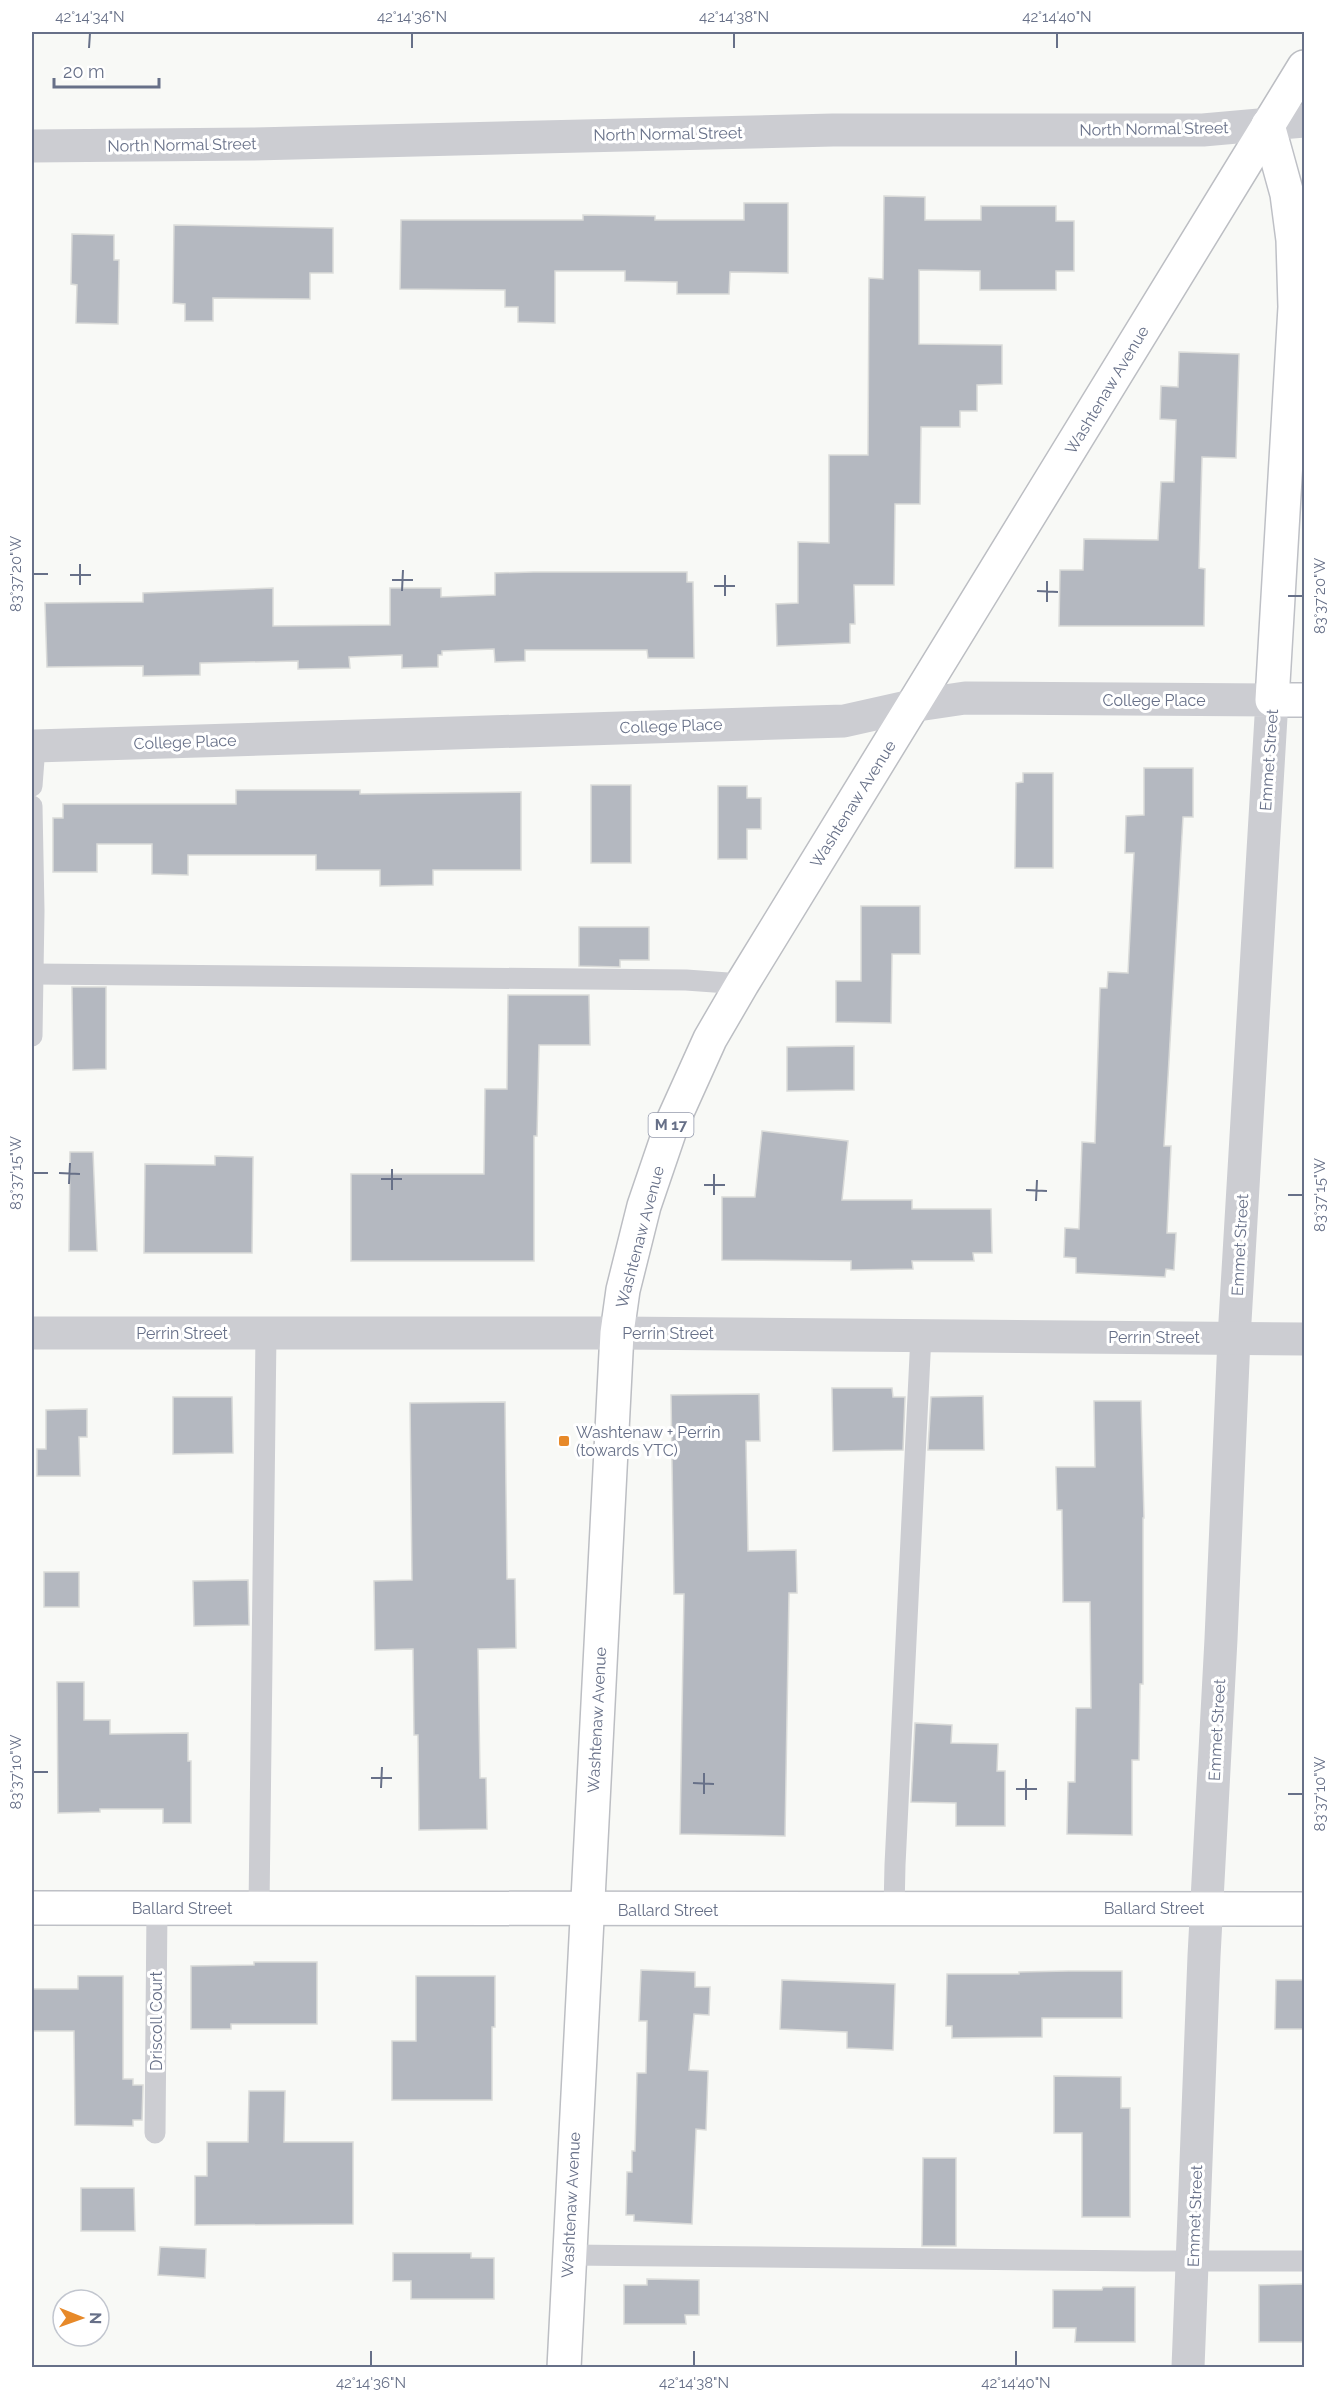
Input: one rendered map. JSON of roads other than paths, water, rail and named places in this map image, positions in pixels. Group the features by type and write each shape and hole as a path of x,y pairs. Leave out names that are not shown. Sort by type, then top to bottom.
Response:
{"main road":[{"name":"Washtenaw Avenue","path":"564,2367 617,1333 622,1290 642,1216 672,1121 710,1039 742,984 1305,67"},
{"name":"Emmet Street","path":"1268,125 1287,194 1293,240 1295,308 1272,700"},
{"name":"College Place","path":"1272,700 1305,700"},
{"name":"Ballard Street","path":"32,1908 1305,1909"}],"street":[{"name":"North Normal Street","path":"32,146 253,144 833,129 1203,130 1305,121"},
{"name":"College Place","path":"35,747 844,721 911,706 965,698 1272,700"},
{"name":"Emmet Street","path":"1188,2367 1234,1338 1272,700"},
{"name":"Perrin Street","path":"32,1333 617,1333 1305,1339"}],"lane":[{"path":"32,786 35,747"},
{"path":"32,806 32,1036"},
{"path":"33,974 686,980 742,984"},
{"path":"260,1908 266,1333"},
{"path":"894,1910 921,1335"},
{"name":"Driscoll Court","path":"155,2133 157,1908"},
{"path":"568,2255 1305,2261"}],"place":[{"name":"Washtenaw + Perrin (towards YTC)","path":"564,1441"}]}
